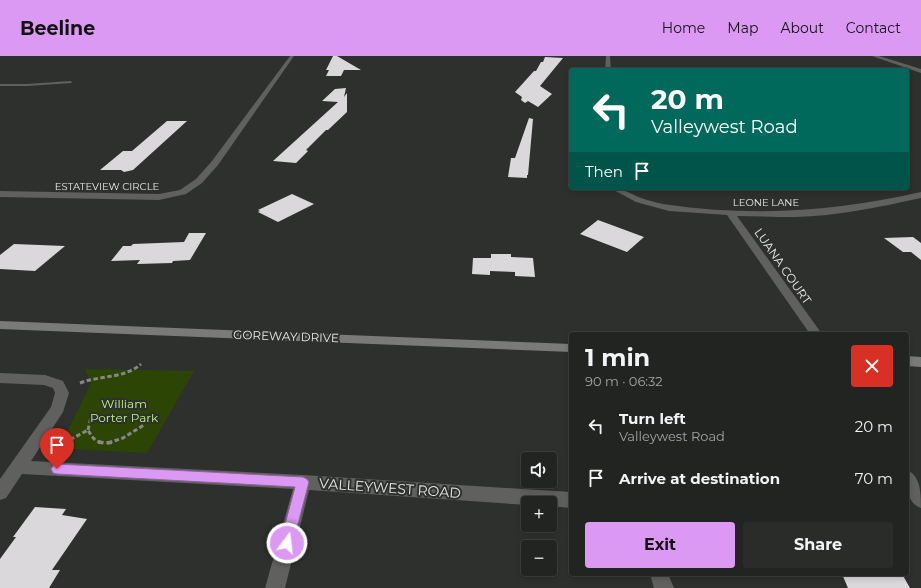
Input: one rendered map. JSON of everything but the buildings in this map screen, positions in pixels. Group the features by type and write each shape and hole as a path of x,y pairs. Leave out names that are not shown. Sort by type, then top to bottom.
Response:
{"street":[{"name":"ESTATEVIEW CIRCLE","path":"0,194 136,198 160,197 183,192 199,181 215,163 292,56"},
{"path":"608,56 608,68"},
{"path":"874,56 921,71"},
{"name":"LEONE LANE","path":"618,190 639,200 670,208 730,213 795,214 833,211 877,205 921,195"},
{"name":"LUANA COURT","path":"730,213 815,332"},
{"name":"GOREWAY DRIVE","path":"0,325 569,348"},
{"path":"909,361 921,362"},
{"path":"0,378 45,380 58,385 62,393 58,408 0,493"},
{"name":"VALLEYWEST ROAD","path":"18,467 303,482 569,500"},
{"path":"909,480 921,500"},
{"path":"275,588 303,482"},
{"path":"660,576 664,588"}],"lane":[{"path":"0,85 71,82"}],"path":[{"path":"80,383 97,378 121,375 136,369 141,364"},
{"path":"91,417 88,430 91,438 97,442 106,444 126,437 144,425"},
{"path":"52,449 88,430"}],"green space":[{"name":"William Porter Park","path":"85,369 194,371 147,453 72,449 65,436 91,383"}],"route":[{"path":"57,469 303,482 287,543"}]}
